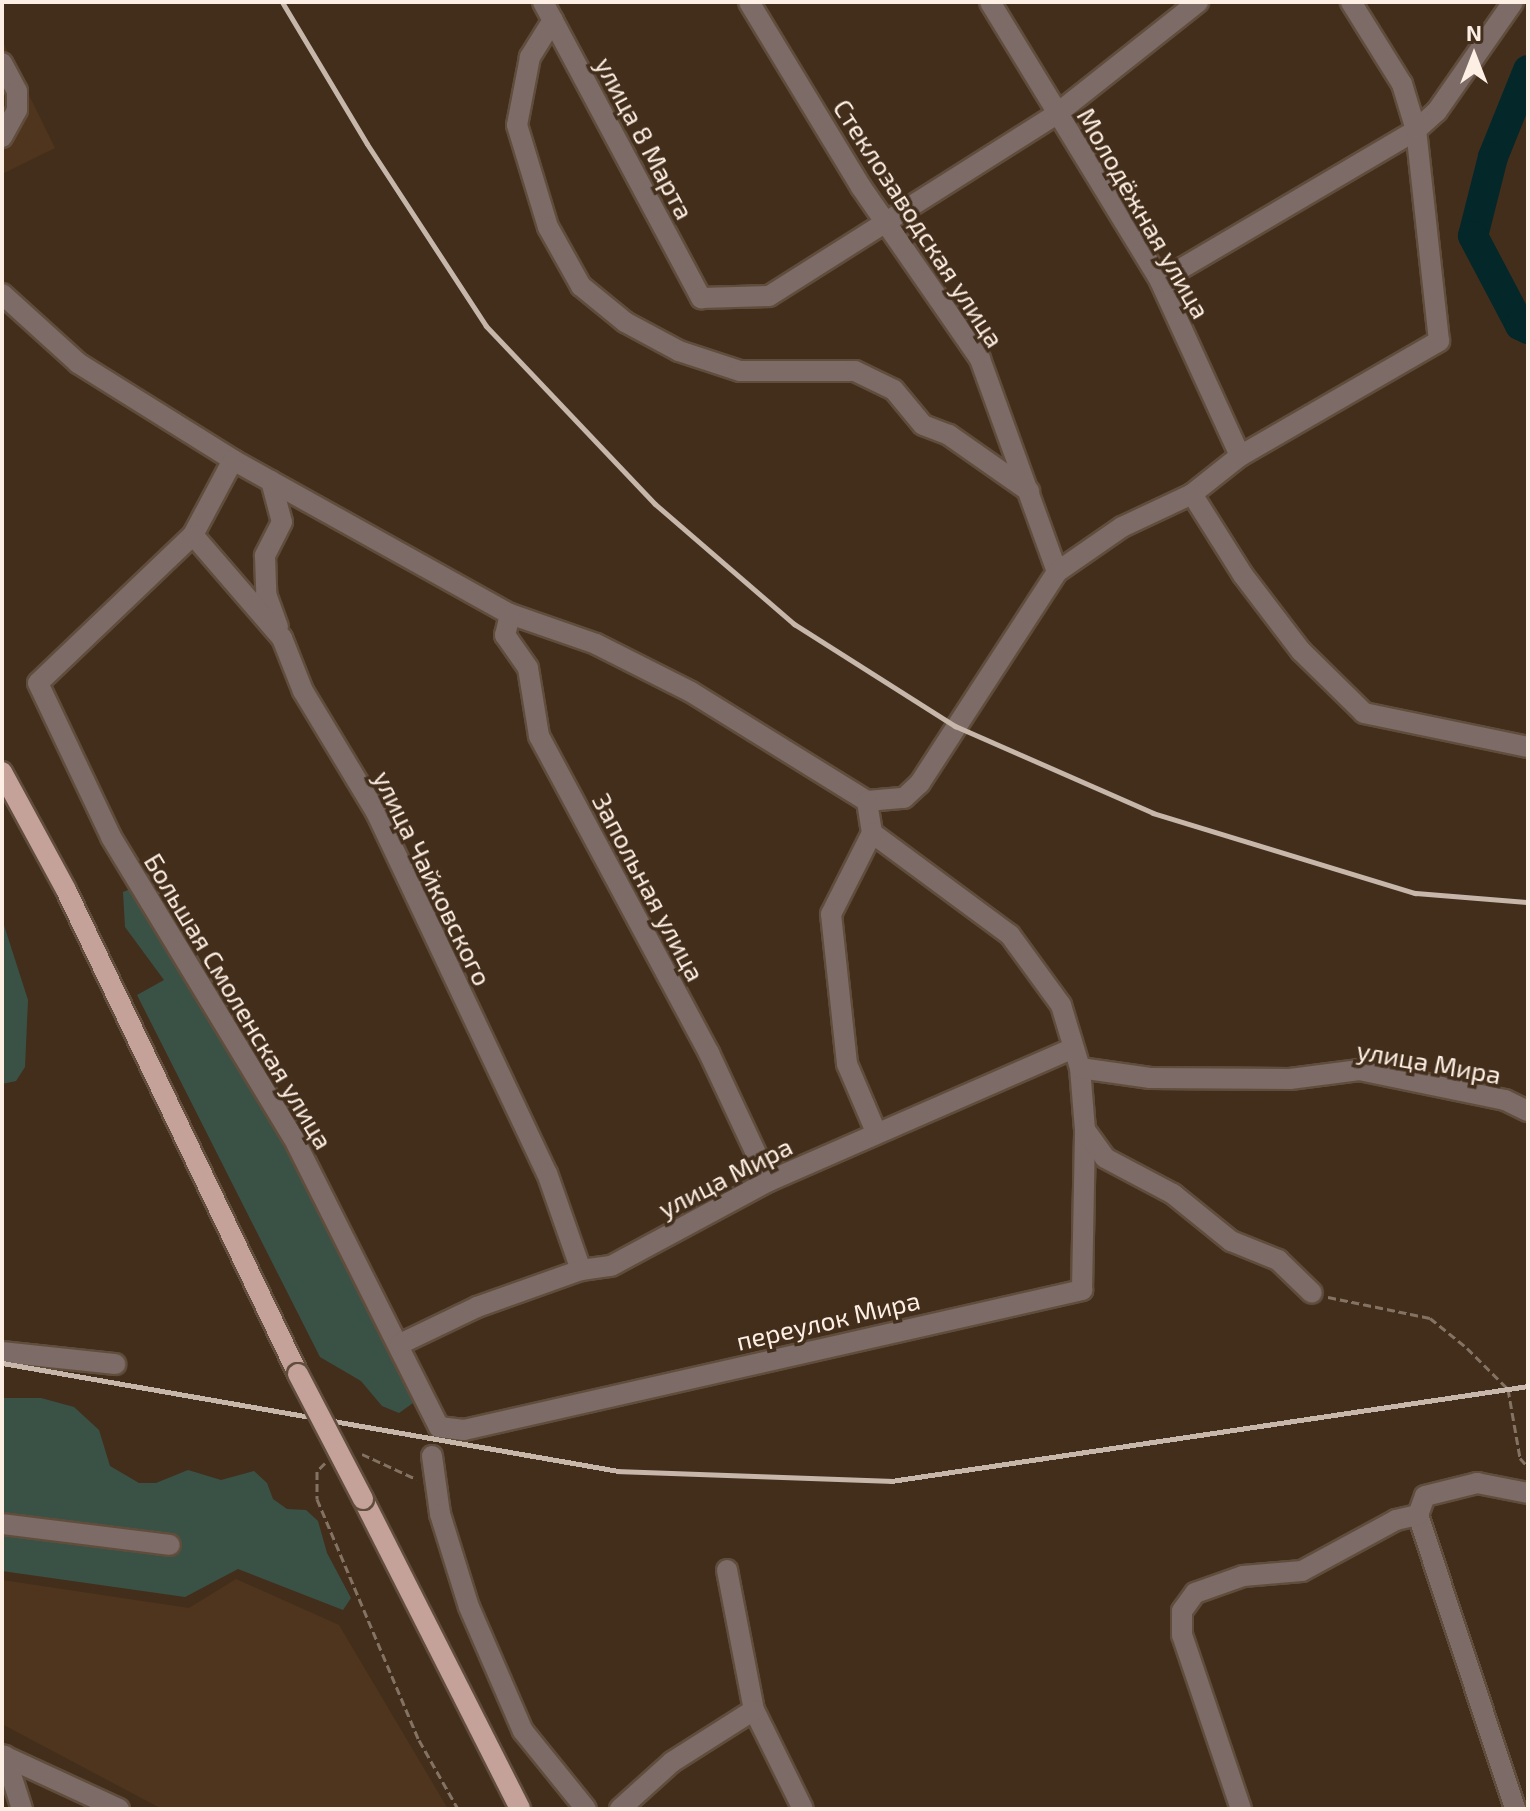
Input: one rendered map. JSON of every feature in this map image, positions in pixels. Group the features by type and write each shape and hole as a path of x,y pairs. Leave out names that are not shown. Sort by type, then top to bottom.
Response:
{"main road":[{"path":"2,772 66,890 298,1374 520,1809"}],"street":[{"name":"Стеклозаводская улица","path":"749,2 886,223 980,359 1057,572"},
{"name":"Молодёжная улица","path":"990,2 1160,281 1240,456"},
{"path":"886,223 1058,113 1198,2"},
{"path":"2,294 78,363 233,460 510,614 596,644 691,692 867,801 904,798 920,783 1057,572 1122,527 1192,494 1240,456 1439,341 1416,130 1402,84 1351,2"},
{"path":"1160,281 1416,130 1437,111 1513,2"},
{"path":"548,11 530,57 517,104 522,148 548,227 581,286 625,322 679,351 740,371 855,371 894,390 923,425 949,435 1029,491"},
{"name":"улица 8 Марта","path":"548,11 701,298 769,296 799,272 886,223"},
{"path":"2,63 17,91 17,110 2,137"},
{"path":"193,535 233,460"},
{"path":"271,481 282,522 265,556 266,594 282,638"},
{"path":"1192,494 1243,575 1301,651 1364,713 1528,747"},
{"name":"улица Чайковского","path":"193,535 282,638 303,691 376,812 547,1173 581,1270"},
{"name":"Большая Смоленская улица","path":"193,535 38,683 111,837 293,1137 400,1344"},
{"name":"Запольная улица","path":"510,614 505,635 528,668 539,736 709,1053 769,1181"},
{"path":"867,801 872,833 831,914 847,1064 876,1132"},
{"name":"переулок Мира","path":"400,1344 439,1427 464,1430 1082,1290 1085,1130 1080,1068 1061,1005 1010,935 872,833"},
{"name":"улица Мира","path":"400,1344 477,1307 581,1270 611,1266 769,1181 1073,1048"},
{"name":"улица Мира","path":"1080,1068 1150,1078 1290,1079 1359,1070 1505,1100 1528,1111"},
{"path":"1085,1130 1105,1158 1173,1194 1231,1241 1278,1260 1312,1293"},
{"path":"2,1352 115,1364"},
{"path":"432,1456 434,1484 469,1607 523,1731 586,1809"},
{"path":"1515,1809 1418,1515 1425,1496 1477,1483 1528,1493"},
{"path":"1241,1809 1182,1635 1182,1611 1195,1593 1243,1576 1302,1571 1396,1520 1418,1515"},
{"path":"2,1524 170,1545"},
{"path":"727,1570 754,1710 803,1809"},
{"path":"620,1809 672,1762 754,1710"},
{"path":"4,1756 22,1809"},
{"path":"4,1756 119,1809"}],"path":[{"path":"1312,1293 1430,1318 1508,1389 1520,1458 1528,1467"},
{"path":"353,1455 365,1454 434,1484"},
{"path":"330,1457 317,1471 317,1499 419,1740 458,1809"}],"shaded area":[{"path":"2,40 55,148 2,174"},
{"path":"236,1579 339,1625 448,1809 162,1809 2,1724 2,1580 189,1608"}],"green space":[{"path":"138,886 167,897 256,1065 413,1403 399,1413 382,1406 361,1381 320,1357 137,995 164,980 125,927 123,892"},
{"path":"2,919 28,1000 25,1067 16,1081 2,1084"},
{"path":"2,1398 41,1398 74,1407 99,1430 110,1466 139,1483 156,1483 188,1470 221,1480 254,1471 267,1483 273,1499 287,1509 306,1510 318,1521 327,1553 351,1598 343,1610 238,1569 185,1597 2,1571"}],"waterway":[{"path":"1528,70 1493,157 1473,236 1520,325 1528,329"}],"railway":[{"path":"282,2 367,144 486,326 655,504 794,624 955,726 1153,813 1415,893 1528,902"},
{"path":"2,1363 618,1471 891,1481 1528,1386"}]}
